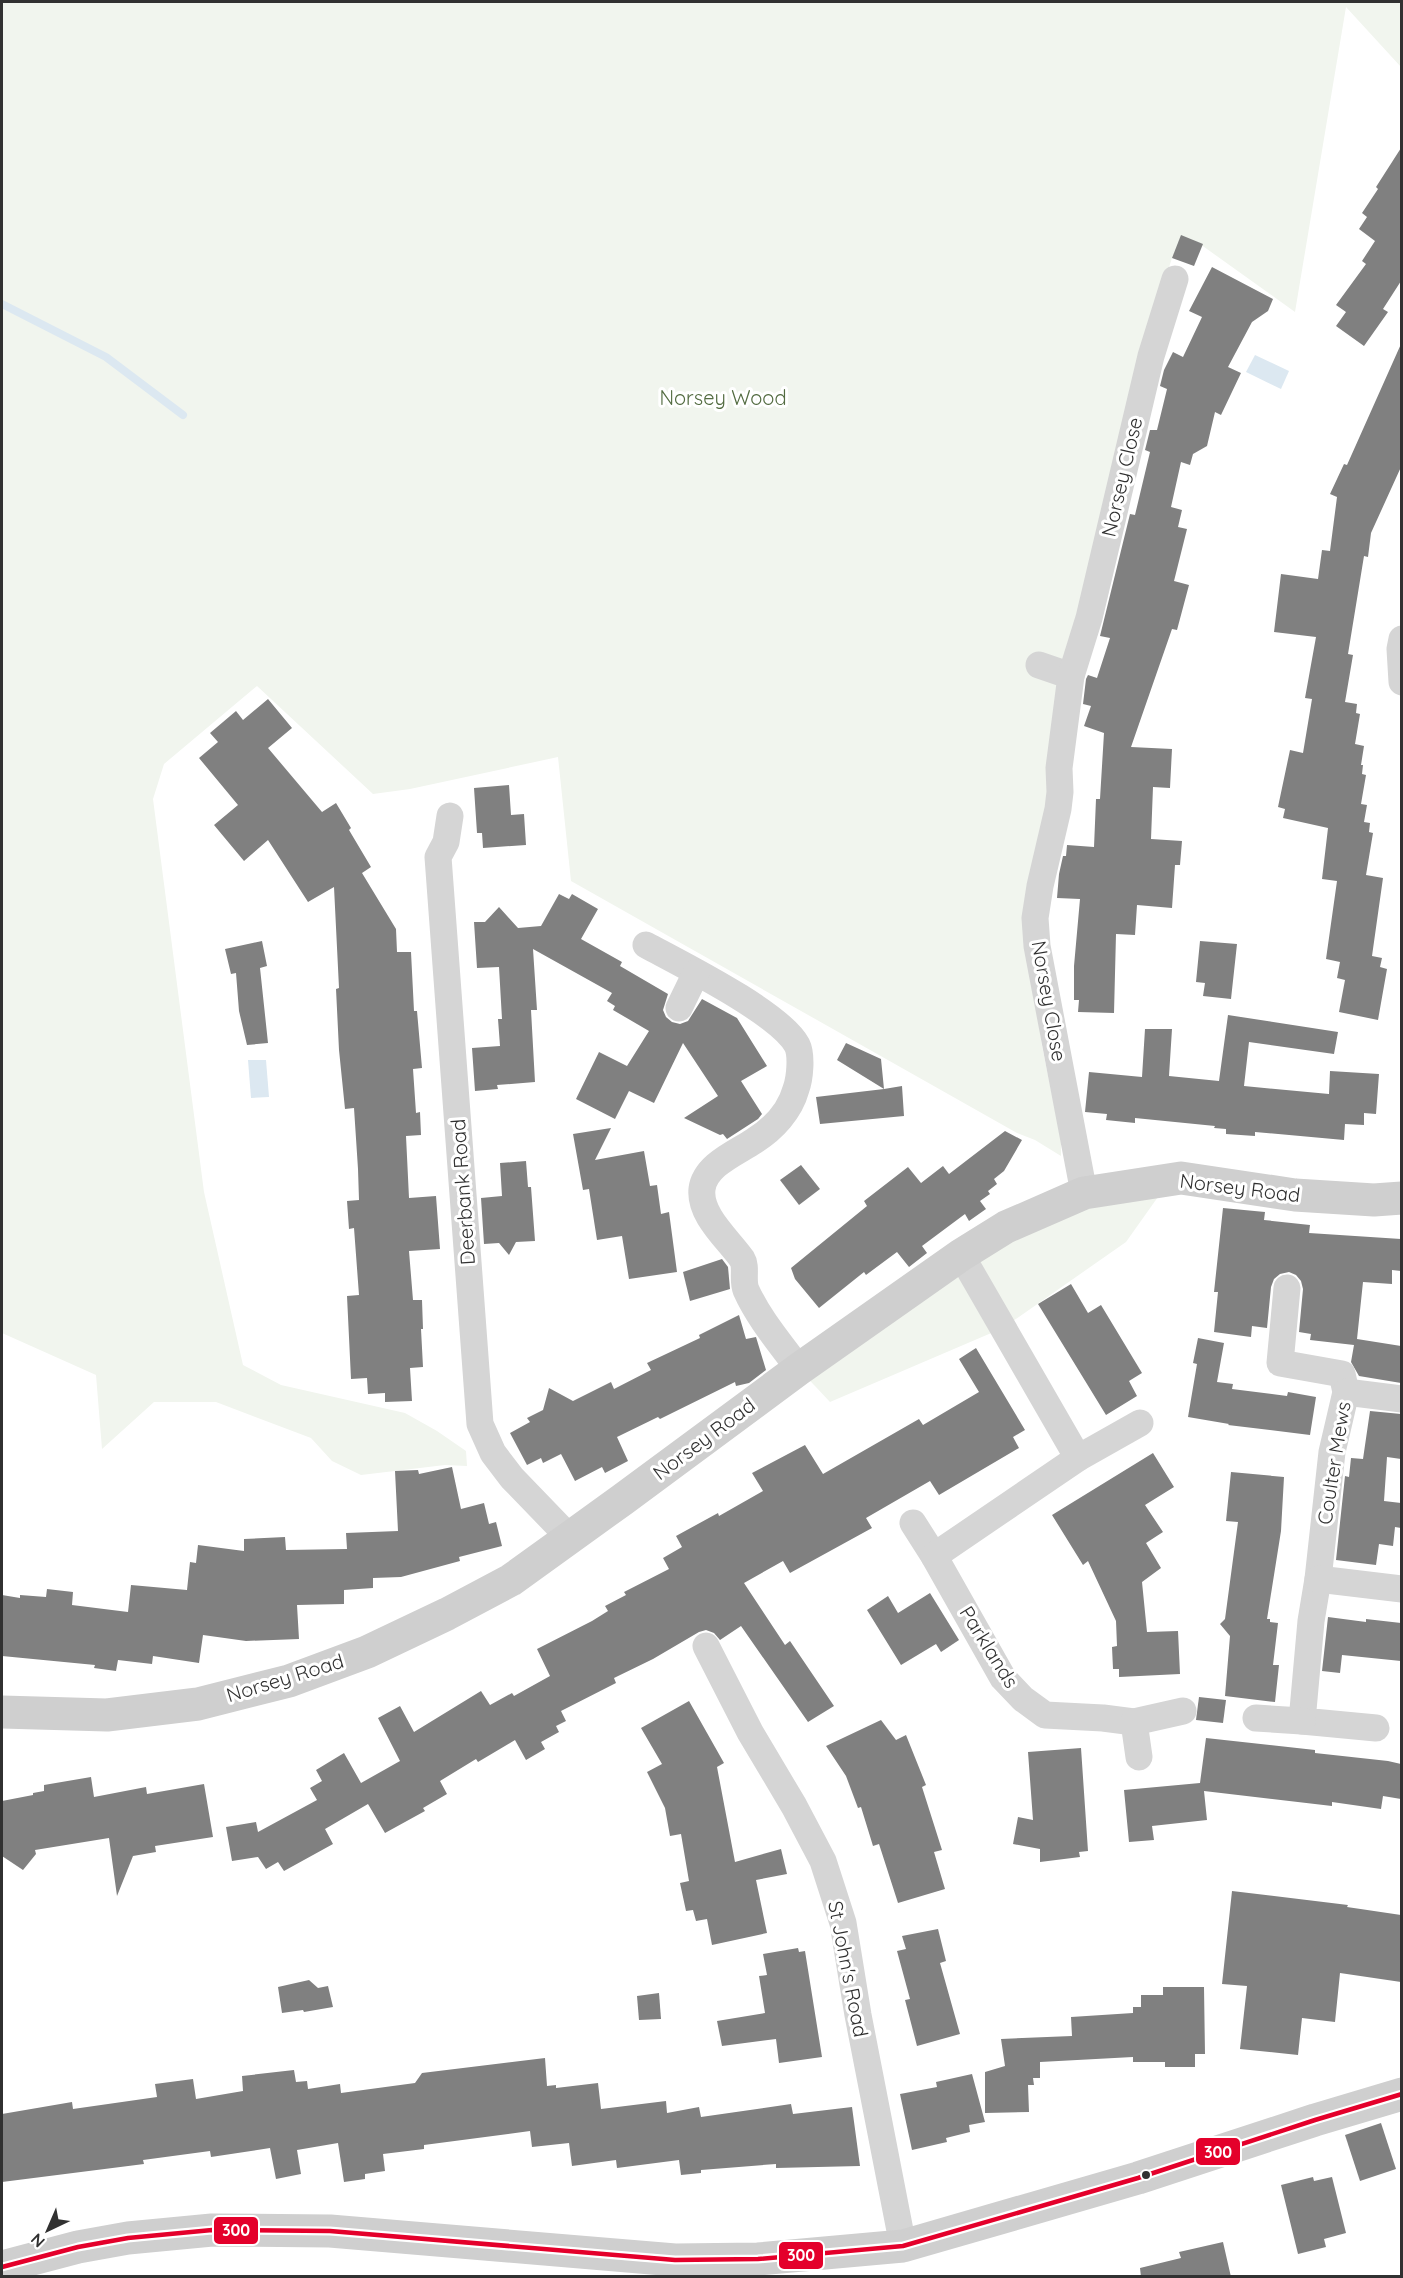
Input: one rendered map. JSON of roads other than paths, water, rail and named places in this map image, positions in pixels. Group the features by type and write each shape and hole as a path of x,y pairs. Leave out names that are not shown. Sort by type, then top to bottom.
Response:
{"street":[{"name":"Norsey Close","path":"1084,1193 1037,946 1035,918 1040,886 1069,811 1060,792 1059,768 1071,676 1089,618 1151,356 1175,279"},
{"path":"1401,639 1401,682"},
{"path":"1039,665 1071,676"},
{"name":"Deerbank Road","path":"450,816 446,842 438,857 480,1424 493,1453 512,1478 570,1538"},
{"path":"646,945 774,1019 797,1045 801,1076 786,1111 758,1139 712,1170 704,1180 702,1197 719,1230 744,1262 744,1286 756,1311 799,1369"},
{"path":"679,1008 696,973"},
{"name":"Norsey Road","path":"2,1712 107,1715 198,1704 289,1681 367,1652 447,1614 511,1580 799,1369 962,1255 1006,1227 1084,1193 1181,1178 1295,1195 1374,1200 1401,1198"},
{"path":"962,1255 1078,1458"},
{"name":"Coulter Mews","path":"1287,1288 1280,1363 1342,1374 1346,1392 1332,1452 1311,1622 1302,1721"},
{"name":"Coulter Mews","path":"1346,1392 1401,1399"},
{"path":"934,1556 1078,1458 1140,1423"},
{"name":"Parklands","path":"913,1523 1003,1678 1023,1699 1045,1714 1134,1722 1183,1711"},
{"path":"1318,1579 1401,1589"},
{"name":"St John's Road","path":"706,1646 750,1732 794,1806 823,1862 843,1923 858,2015 903,2246"},
{"path":"1256,1718 1376,1728"},
{"path":"1134,1722 1139,1756"},
{"path":"2,2267 78,2247 128,2238 212,2230 330,2231 675,2260 758,2259 903,2246 1138,2178 1401,2094"}],"waterway":[{"path":"2,304 106,357 183,415"}],"park label":[{"name":"Norsey Wood","path":"723,398"}]}
